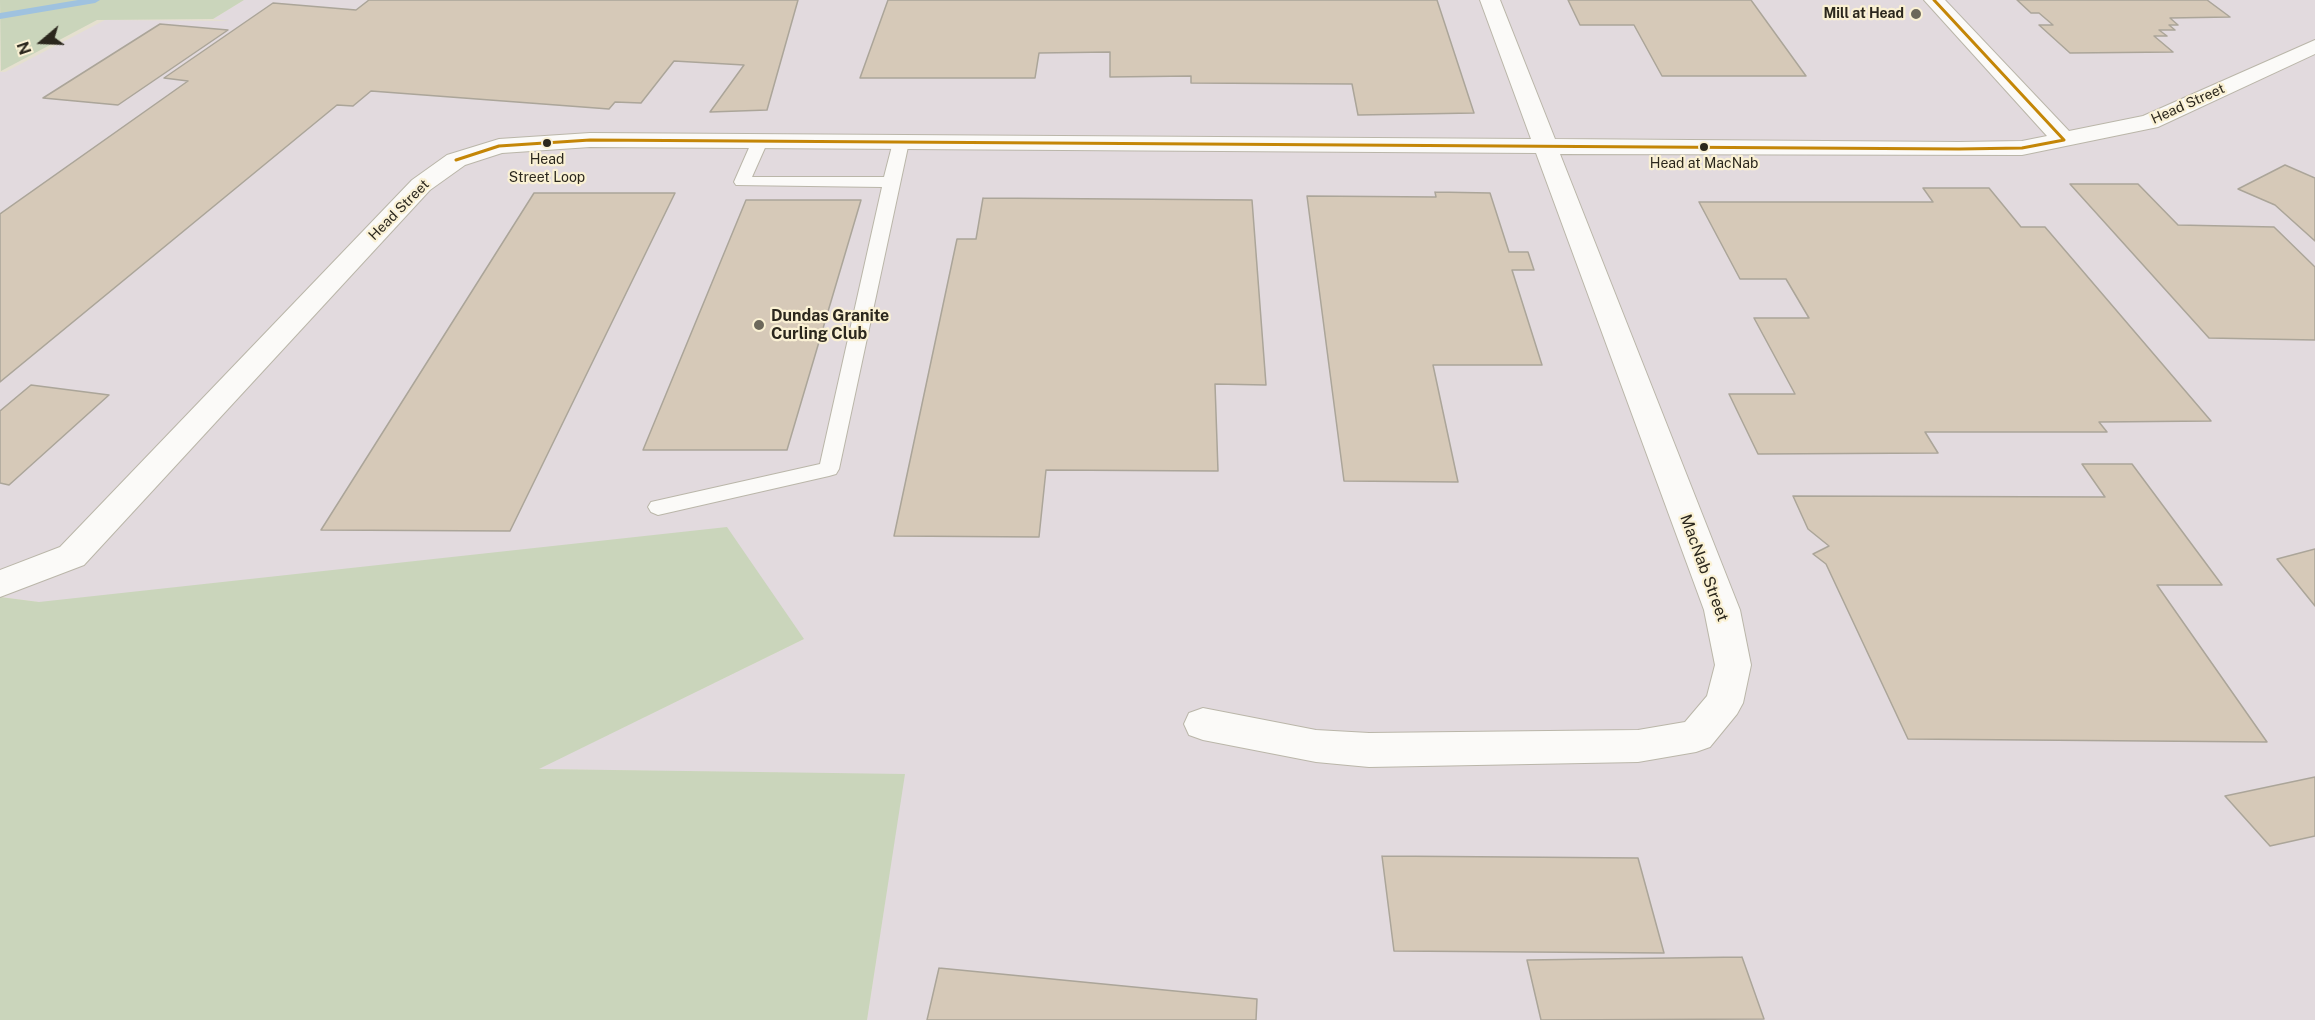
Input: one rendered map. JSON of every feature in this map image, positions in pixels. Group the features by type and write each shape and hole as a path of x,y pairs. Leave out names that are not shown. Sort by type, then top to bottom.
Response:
{"street":[{"name":"MacNab Street","path":"1203,724 1316,746 1369,750 1638,746 1696,736 1724,703 1733,665 1722,610 1490,0"},
{"path":"1934,0 2064,140"},
{"name":"Head Street","path":"0,584 72,556 421,185 456,160 499,146 590,140 2022,148 2150,122 2315,46"}],"lane":[{"path":"760,141 742,182 891,182"},
{"path":"658,507 829,469 901,142"}],"shaded area":[{"path":"244,0 2315,0 2315,1020 867,1020 904,775 538,769 804,639 39,602 0,597 0,72 5,72 105,20 229,21 213,19"}],"green space":[{"path":"0,0 244,0 213,19 97,20 1,71"},
{"path":"727,527 804,639 539,769 905,774 867,1020 0,1020 0,597 39,602"}],"building":[{"path":"369,0 798,0 767,110 710,112 744,65 674,61 641,103 615,102 609,109 371,91 353,106 337,105 0,382 0,214 188,81 164,78 273,3 356,10"},
{"path":"888,0 1437,0 1474,113 1358,115 1352,84 1191,83 1191,76 1110,77 1110,52 1039,53 1035,78 860,78"},
{"path":"1568,0 1751,0 1806,76 1662,76 1634,25 1580,25"},
{"path":"2017,0 2207,0 2230,17 2170,18 2178,25 2169,25 2175,30 2159,30 2167,36 2154,36 2173,52 2070,53 2039,25 2053,25 2039,13 2031,13"},
{"path":"160,24 228,30 118,105 43,98"},
{"path":"2285,165 2315,178 2315,241 2275,205 2238,189"},
{"path":"2070,184 2138,184 2178,225 2274,227 2315,267 2315,340 2209,338"},
{"path":"1923,188 1989,188 2021,227 2045,227 2211,421 2099,422 2107,432 1925,432 1938,453 1758,454 1729,394 1795,394 1754,318 1809,318 1786,279 1740,279 1699,202 1933,202"},
{"path":"1435,192 1490,193 1509,252 1528,252 1534,270 1512,270 1542,365 1433,365 1458,482 1344,481 1307,196 1436,197"},
{"path":"534,193 675,193 510,531 321,530"},
{"path":"983,198 1252,200 1266,385 1215,384 1218,471 1046,470 1039,537 894,536 957,239 976,239"},
{"name":"Dundas Granite Curling Club","path":"746,200 861,200 787,450 643,450"},
{"path":"31,385 109,395 9,485 0,483 0,411"},
{"path":"2082,464 2132,464 2222,585 2157,585 2267,742 1908,739 1826,564 1813,554 1829,546 1808,529 1793,496 2105,497"},
{"path":"2315,549 2315,606 2277,559"},
{"path":"2315,777 2315,836 2270,846 2225,796"},
{"path":"1382,856 1638,858 1664,953 1394,951"},
{"path":"1742,957 1764,1019 1541,1020 1527,960"},
{"path":"939,968 1257,999 1256,1020 927,1020"}],"waterway":[{"path":"0,16 95,0"}],"transit line":[{"path":"1934,0 2064,140"},
{"path":"456,160 499,146 590,140 1959,149 2022,148 2064,140"}],"place":[{"name":"Mill at Head","path":"1916,14"},
{"name":"Head Street Loop","path":"547,143"},
{"name":"Head at MacNab","path":"1704,147"},
{"name":"Dundas Granite Curling Club","path":"759,325"}]}
